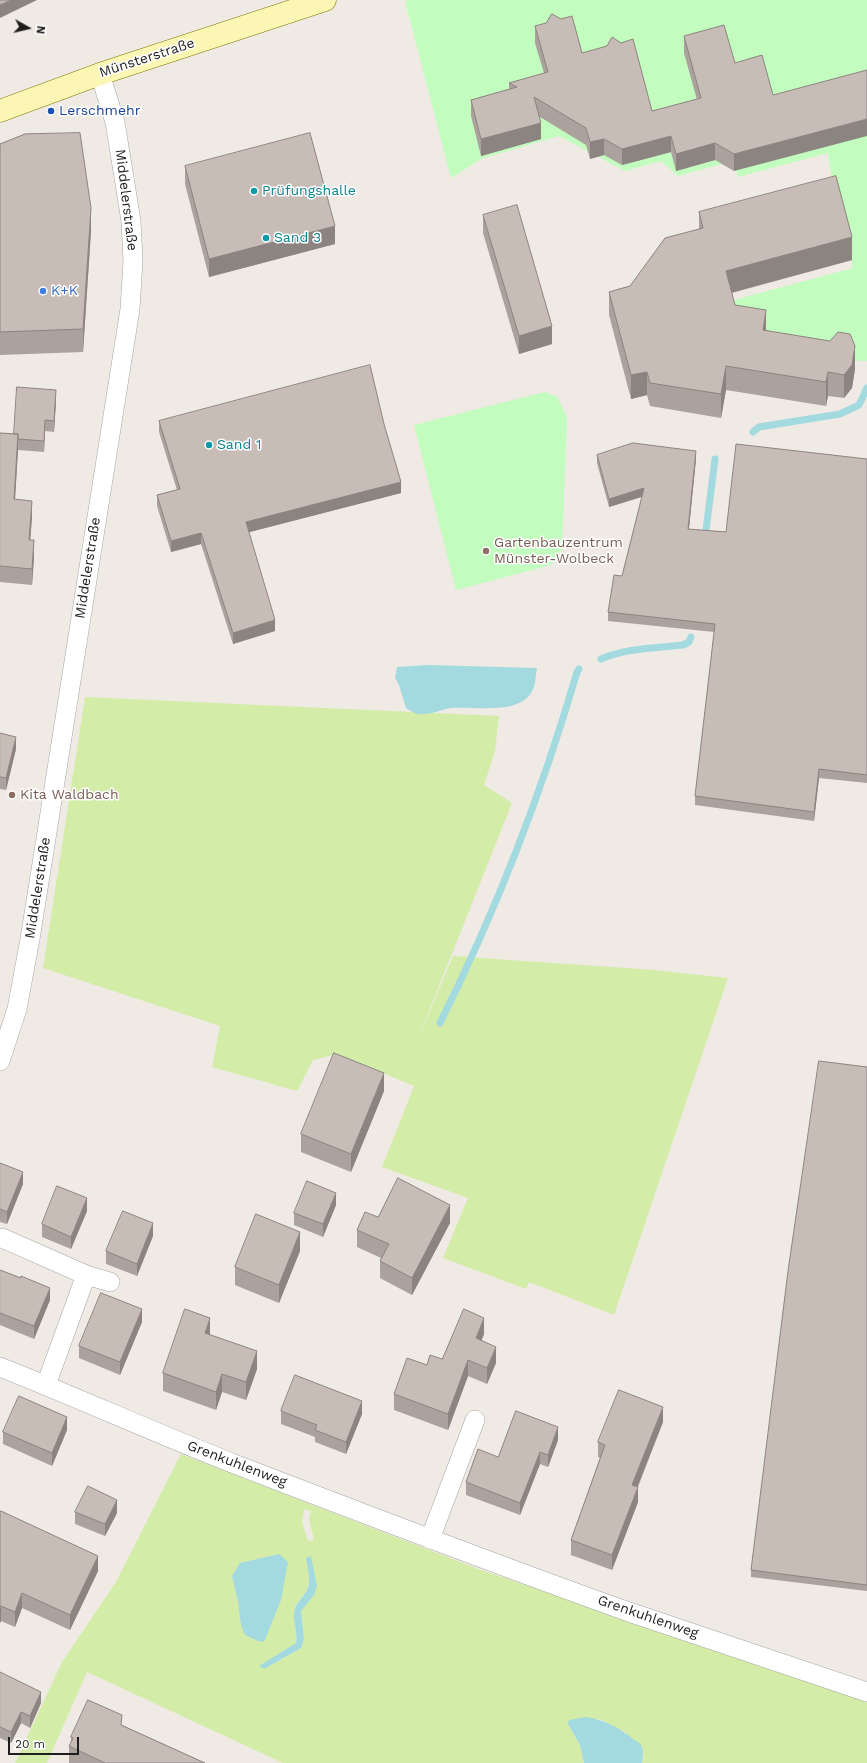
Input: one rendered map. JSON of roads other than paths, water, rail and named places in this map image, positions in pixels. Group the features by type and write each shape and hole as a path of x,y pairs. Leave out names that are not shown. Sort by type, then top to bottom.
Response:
{"street":[{"name":"Münsterstraße","path":"0,111 294,4 325,0"},
{"name":"Middelerstraße","path":"0,1061 17,1009 30,939 130,309 133,261 130,213 114,122 100,74"},
{"path":"2,1238 86,1275 110,1282"},
{"path":"46,1385 86,1275"},
{"name":"Grenkuhlenweg","path":"0,1367 46,1385 140,1426 430,1539 630,1612 867,1692"},
{"path":"430,1539 476,1420"}],"water":[{"path":"428,665 537,668 535,683 531,694 521,702 512,706 491,708 450,708 430,713 418,714 406,708 399,685 395,678 397,667"},
{"path":"279,1554 288,1562 281,1600 264,1642 258,1641 245,1635 241,1625 238,1601 232,1576 240,1563"},
{"path":"311,1556 317,1586 314,1595 301,1611 304,1639 301,1648 264,1669 259,1666 296,1643 294,1612 296,1605 308,1587 309,1579 306,1558"},
{"path":"586,1717 611,1725 638,1742 643,1749 642,1763 584,1763 580,1745 568,1724 569,1720"}],"waterway":[{"path":"753,432 759,427 840,414 859,405 867,388"},
{"path":"705,538 715,459"},
{"path":"601,659 611,655 631,651 683,645 689,642 691,637"},
{"path":"440,1023 461,981 499,894 549,762 579,669"}],"place":[{"name":"Lerschmehr","path":"51,111"},
{"name":"Prüfungshalle","path":"254,191"},
{"name":"Sand 3","path":"266,238"},
{"name":"K+K","path":"43,291"},
{"name":"Sand 1","path":"209,445"},
{"name":"Gartenbauzentrum Münster-Wolbeck","path":"486,551"},
{"name":"Kita Waldbach","path":"12,795"}]}
